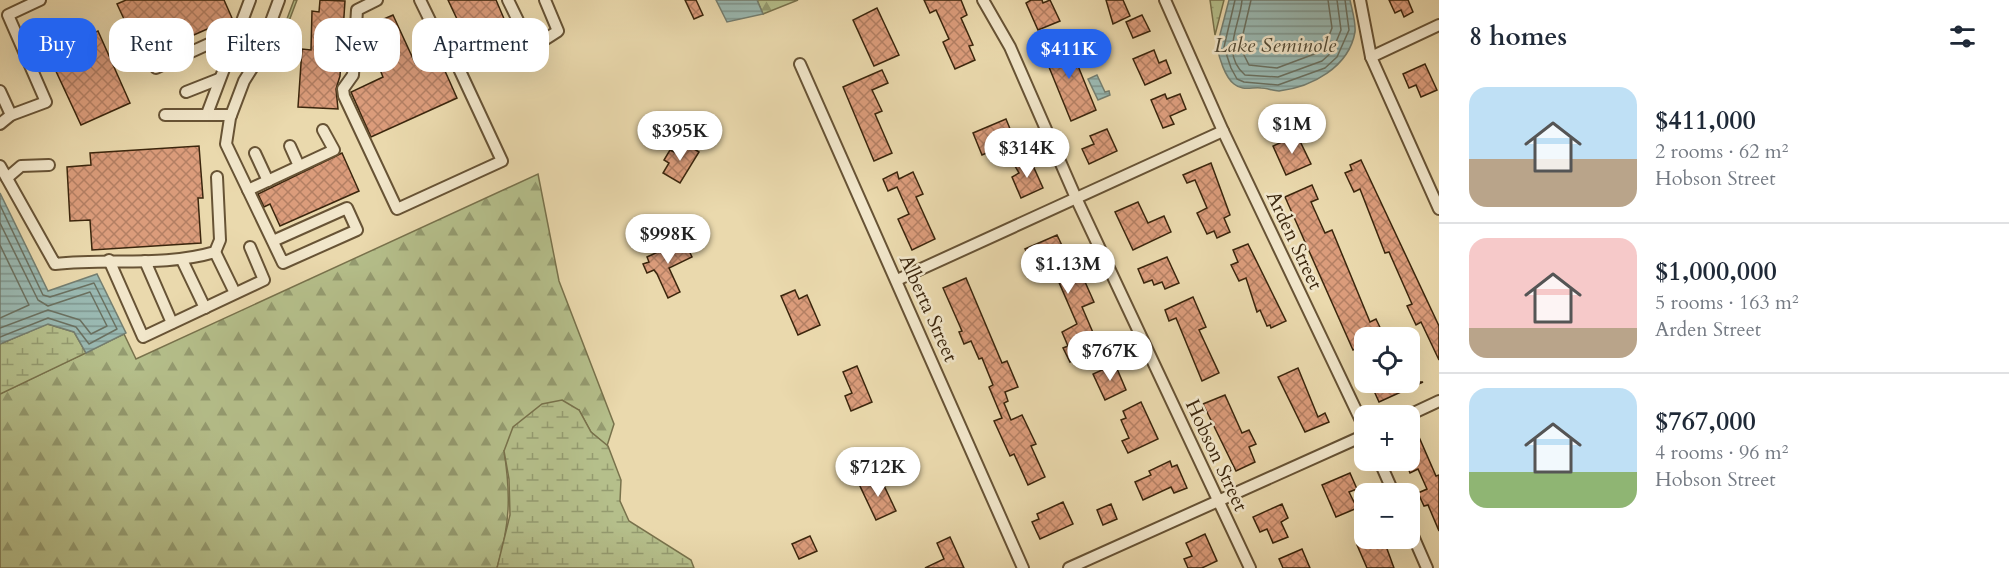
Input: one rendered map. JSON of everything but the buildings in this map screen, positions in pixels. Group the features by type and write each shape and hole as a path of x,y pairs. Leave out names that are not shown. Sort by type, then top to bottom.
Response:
{"street":[{"path":"0,124 11,115 46,102 4,17 40,0"},
{"path":"242,18 250,0"},
{"path":"273,241 346,208 357,230 283,263 226,144 231,115 244,81 256,62 279,0"},
{"path":"377,0 357,10 353,75 343,89 368,151 397,209 502,161 447,43 439,39 420,0"},
{"path":"508,0 526,38 544,40 558,31 545,0"},
{"name":"Hobson Street","path":"982,0 1010,47 1076,198 1250,568"},
{"name":"Arden Street","path":"1165,0 1223,131 1354,406"},
{"path":"1360,0 1371,57 1439,209"},
{"path":"1371,57 1439,25"},
{"name":"Alberta Street","path":"800,64 1023,568"},
{"path":"207,114 222,72"},
{"path":"186,92 219,79"},
{"path":"0,91 11,115"},
{"path":"165,115 231,115"},
{"path":"248,190 334,150 323,130"},
{"path":"897,280 1223,131"},
{"path":"290,146 299,166"},
{"path":"255,153 268,181"},
{"path":"8,178 21,166 49,165"},
{"path":"0,166 55,264 109,260 182,260 215,252"},
{"path":"217,177 220,240 215,252 235,293"},
{"path":"109,260 143,337 264,280 250,247"},
{"path":"182,260 205,308"},
{"path":"145,261 172,323"},
{"path":"1420,410 1439,401"},
{"path":"1072,567 1354,440"},
{"path":"1419,549 1427,568"}],"green space":[{"path":"294,0 297,0 290,18 287,18"},
{"path":"757,0 798,0 763,14"},
{"path":"1210,0 1224,0 1215,35"},
{"path":"538,174 559,281 614,424 607,446 591,432 579,410 504,451 508,482 508,510 505,538 497,568 0,568 0,394 124,334 136,359"},
{"path":"47,324 74,332 86,353 0,394 0,344"},
{"path":"562,400 579,410 591,432 608,446 621,480 620,501 629,521 691,560 694,568 497,568 510,515 509,479 504,451 513,427 542,404"}],"water":[{"path":"716,0 757,0 763,14 727,22"},
{"name":"Lake Seminole","path":"1229,0 1350,0 1355,32 1345,55 1337,65 1316,80 1279,91 1240,87 1228,77 1217,46"},
{"path":"1097,75 1105,92 1109,91 1110,95 1098,100 1088,79"},
{"path":"0,193 48,291 97,274 126,333 86,353 74,332 48,324 0,344"}]}
